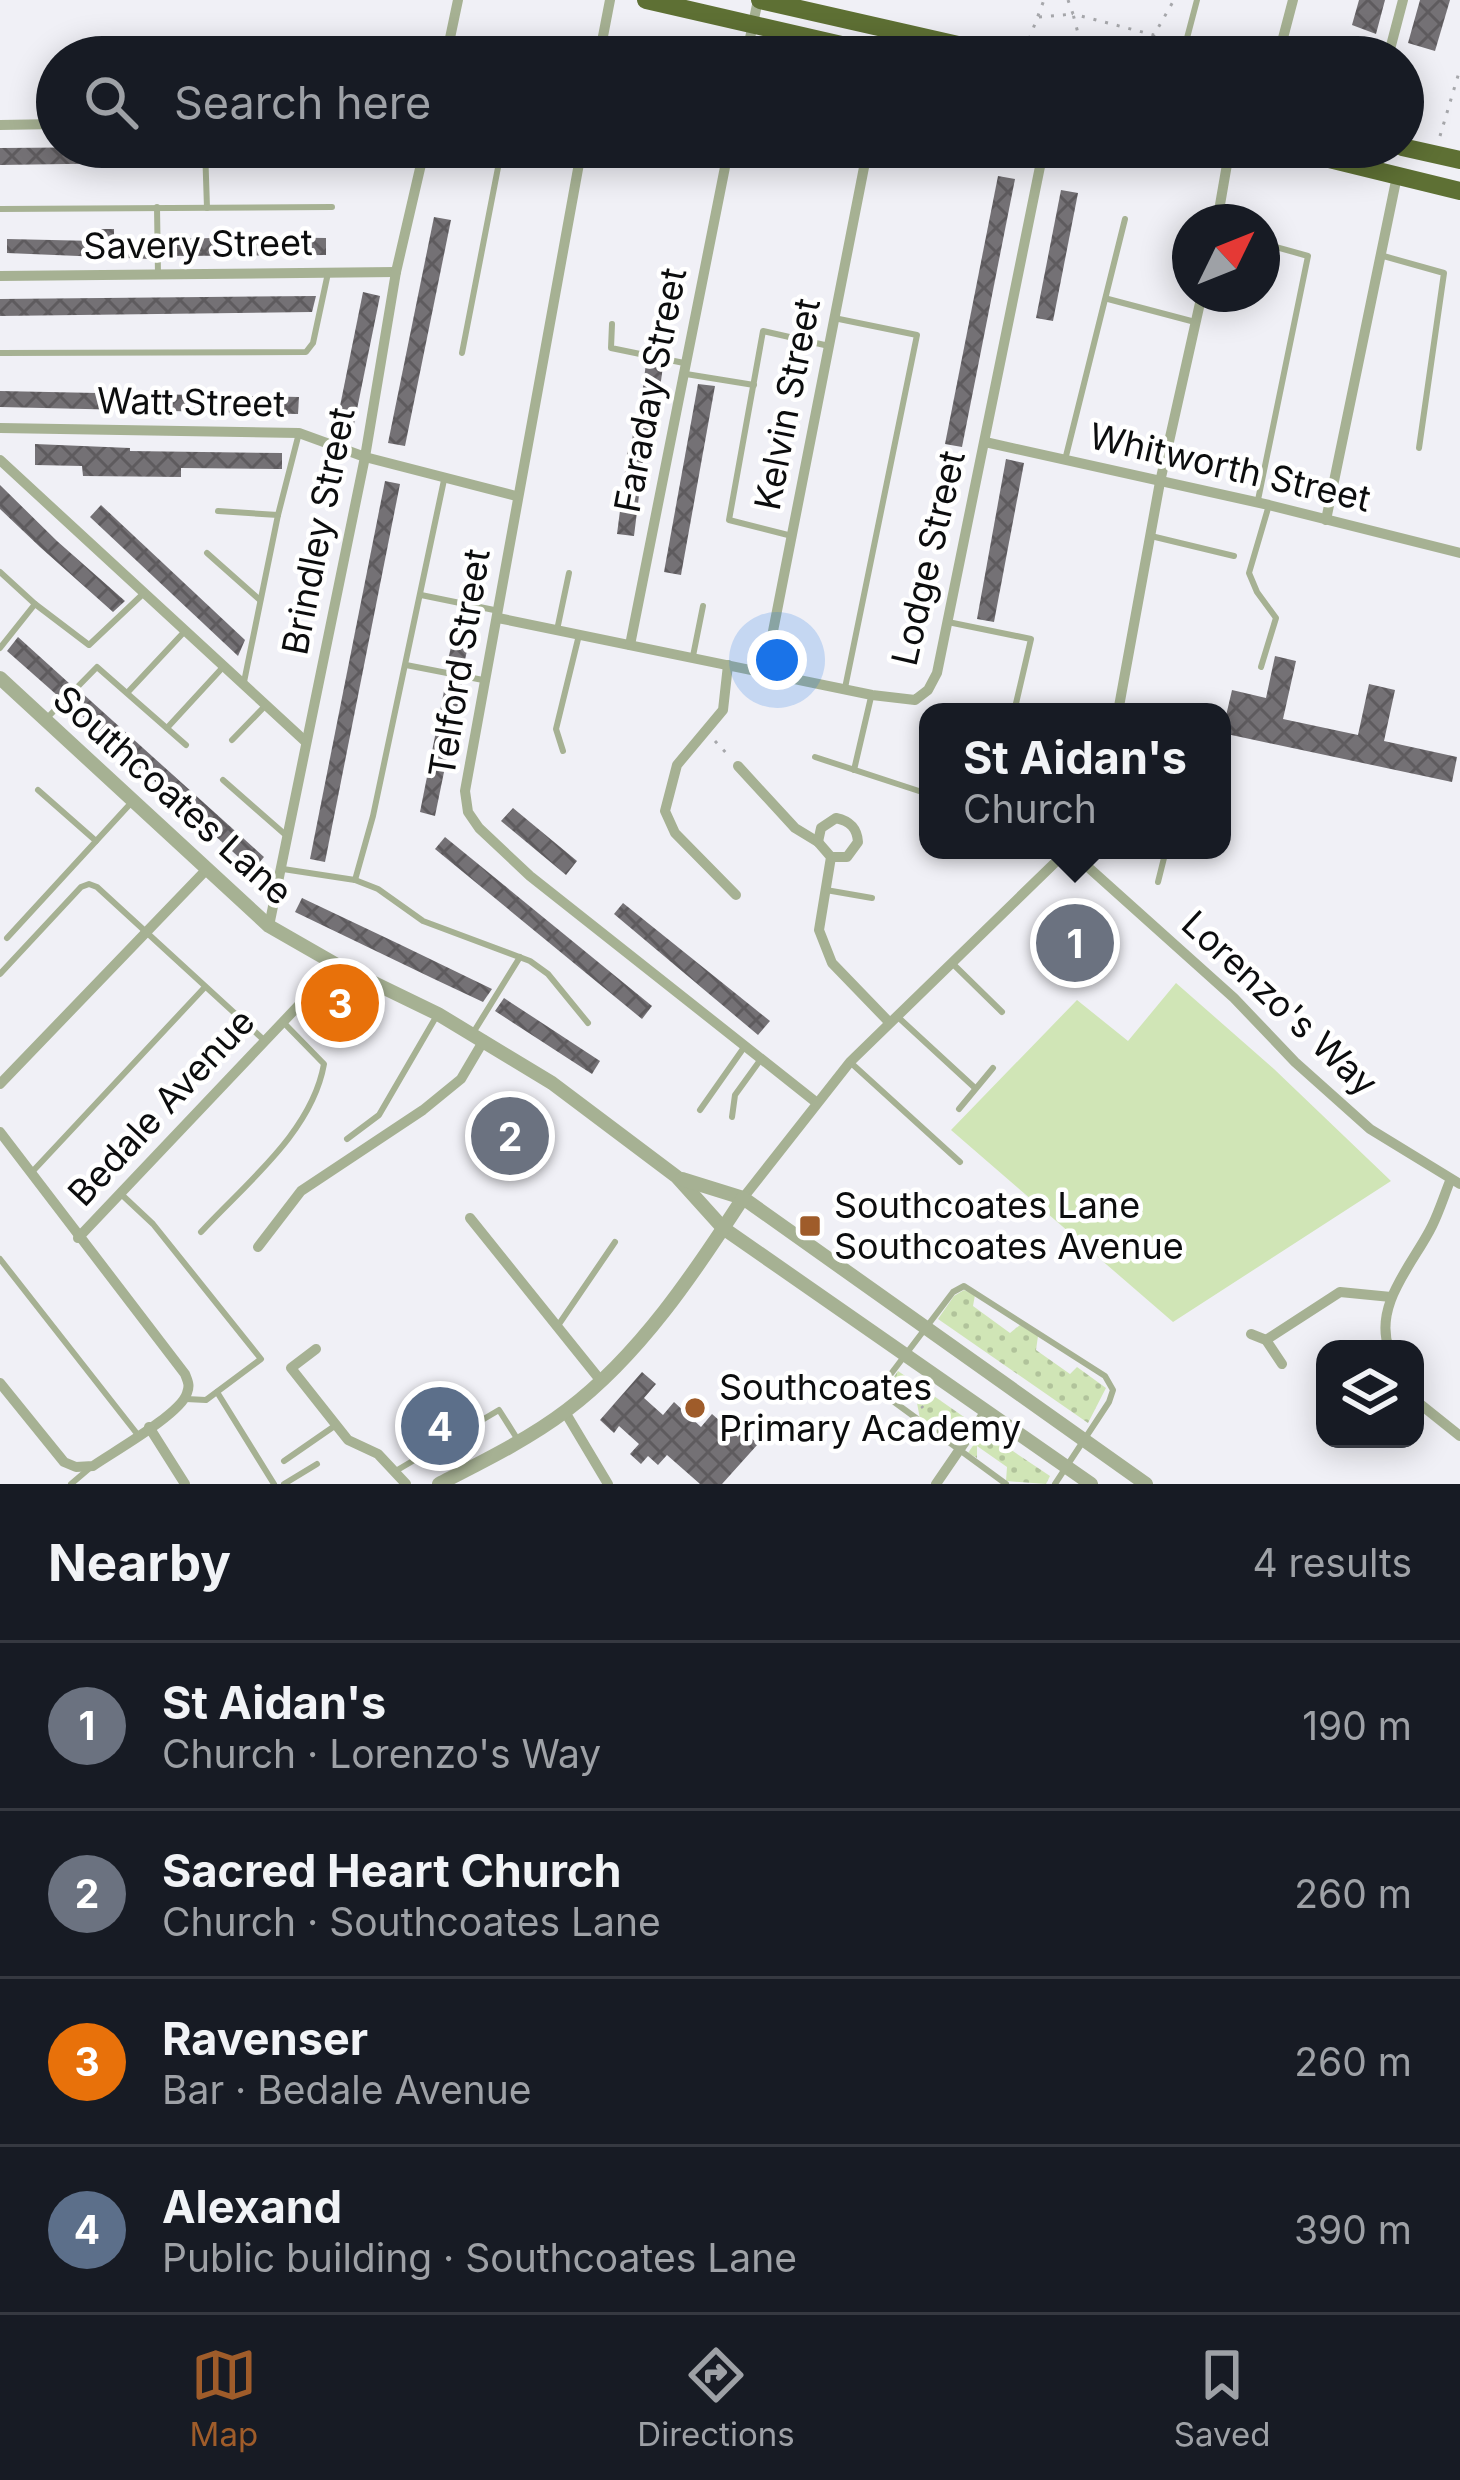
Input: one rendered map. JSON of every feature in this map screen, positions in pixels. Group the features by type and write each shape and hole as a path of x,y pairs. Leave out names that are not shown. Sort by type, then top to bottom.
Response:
{"highway":[{"path":"646,0 806,36"},
{"path":"759,0 918,36"},
{"path":"1424,152 1460,160"},
{"path":"1367,168 1460,191"}],"street":[{"path":"450,36 458,0"},
{"path":"603,36 610,0"},
{"path":"750,36 759,0"},
{"path":"1284,36 1293,0"},
{"path":"1394,36 1403,0"},
{"path":"890,36 891,30"},
{"path":"0,124 36,124"},
{"name":"Brindley Street","path":"269,926 420,168"},
{"name":"Telford Street","path":"578,168 465,791 468,812 479,829 530,876 817,1103"},
{"name":"Faraday Street","path":"630,645 725,168"},
{"name":"Kelvin Street","path":"765,672 864,168"},
{"name":"Lodge Street","path":"499,615 872,695 915,700 928,690 938,673 1040,168"},
{"path":"1220,204 1226,168"},
{"path":"1326,520 1400,176"},
{"name":"Savery Street","path":"0,276 396,272"},
{"path":"1120,703 1160,482 1198,312"},
{"name":"Watt Street","path":"0,428 299,433 365,457 516,496"},
{"name":"Whitworth Street","path":"985,442 1460,553"},
{"path":"0,460 306,742"},
{"path":"728,665 723,710 677,765 665,811 675,833 736,895"},
{"name":"Southcoates Lane","path":"0,678 269,926 478,1036 552,1082 677,1177 723,1228 1091,1484"},
{"path":"738,766 795,828 818,842 830,857 819,930 832,963 893,1019"},
{"path":"818,842 821,828 836,818 847,820 857,832 858,842 847,857 830,857"},
{"path":"439,1484 565,1412 601,1382 850,1062 1059,859"},
{"name":"Lorenzo's Way","path":"1078,859 1234,998 1370,1130 1455,1182"},
{"path":"0,1084 208,868"},
{"name":"Bedale Avenue","path":"78,1238 337,965"},
{"path":"258,1247 301,1191 423,1111 460,1078 478,1036"},
{"path":"0,1132 185,1374 188,1386 186,1399 90,1469 64,1462 0,1383"},
{"name":"Southcoates Lane","path":"677,1177 743,1198 1147,1484"},
{"path":"1386,1340 1391,1297 1455,1182"},
{"path":"470,1218 601,1382"},
{"path":"1266,1340 1340,1292 1391,1297"},
{"path":"1251,1334 1266,1340 1282,1364"},
{"path":"316,1349 291,1368 348,1440 378,1454 406,1484"},
{"path":"1424,1407 1460,1436"},
{"path":"936,1484 986,1411"},
{"path":"565,1412 608,1484"},
{"path":"144,1431 185,1484"}],"lane":[{"path":"1188,36 1197,0"},
{"path":"206,168 207,208"},
{"path":"462,353 498,168"},
{"path":"1400,176 1402,168"},
{"path":"0,209 332,207"},
{"path":"157,208 158,274"},
{"path":"1065,460 1124,219"},
{"path":"1261,667 1276,618 1249,573 1308,256 1280,249"},
{"path":"1380,256 1444,273 1419,448"},
{"path":"0,353 306,352 313,343 328,273"},
{"path":"1108,298 1196,322"},
{"path":"834,318 917,335 844,688"},
{"path":"612,324 611,348 754,385"},
{"path":"792,536 729,520 764,331 829,346"},
{"path":"244,684 299,433"},
{"path":"355,880 369,835 444,477"},
{"path":"218,511 278,515"},
{"path":"1151,536 1234,556"},
{"path":"208,553 260,600"},
{"path":"0,572 89,645 145,593"},
{"path":"557,630 569,573"},
{"path":"421,596 499,615"},
{"path":"0,648 35,604"},
{"path":"693,658 704,606"},
{"path":"948,622 1031,639 1017,703"},
{"path":"128,692 185,631"},
{"path":"563,751 556,729 579,634"},
{"path":"406,664 486,681"},
{"path":"167,728 224,666"},
{"path":"46,720 97,667 186,745"},
{"path":"854,770 872,695"},
{"path":"232,740 266,705"},
{"path":"815,757 919,791"},
{"path":"224,780 288,837"},
{"path":"38,790 96,842"},
{"path":"8,938 134,801"},
{"path":"1158,882 1164,859"},
{"path":"283,868 355,880 388,894 423,921 520,956 548,974 588,1023"},
{"path":"0,974 82,887 97,886 265,1041"},
{"path":"826,890 872,898"},
{"path":"478,1036 520,956"},
{"path":"952,963 1002,1012"},
{"path":"33,1171 205,987"},
{"path":"347,1139 379,1115 438,1014"},
{"path":"893,1019 976,1088"},
{"path":"201,1232 299,1125 320,1088 324,1064 283,1022"},
{"path":"700,1110 745,1046"},
{"path":"732,1117 735,1095 761,1059"},
{"path":"850,1062 960,1162"},
{"path":"959,1109 993,1068"},
{"path":"121,1194 153,1224 261,1360 206,1400 186,1399"},
{"path":"557,1327 615,1242"},
{"path":"0,1259 144,1431"},
{"path":"1006,1484 886,1396 884,1383 893,1370 953,1292 964,1286 1105,1376 1113,1390 1055,1484"},
{"path":"217,1392 274,1484"},
{"path":"394,1472 500,1410 518,1439"},
{"path":"284,1461 336,1425"},
{"path":"284,1484 317,1464"},
{"path":"71,1484 90,1469 94,1484"}],"path":[{"path":"1031,36 1044,0"},
{"path":"1068,0 1079,36"},
{"path":"1039,17 1073,14 1154,35 1174,0"},
{"path":"1435,154 1460,69"},
{"path":"706,732 738,766"},
{"path":"893,1370 920,1402 938,1436"}],"green space":[{"path":"1176,983 1391,1181 1173,1322 951,1130 1077,1000 1128,1041"},
{"path":"964,1290 975,1295 973,1306 1010,1333 1020,1325 1038,1336 1036,1350 1070,1374 1077,1367 1106,1388 1088,1423 938,1319"},
{"path":"898,1371 964,1417 948,1439 920,1419 917,1403 889,1384"},
{"path":"983,1431 1050,1476 1046,1484 1006,1481 1007,1467 977,1446 977,1458 968,1453"}],"building":[{"path":"1359,0 1385,0 1376,34 1352,25"},
{"path":"1420,0 1450,0 1435,51 1424,48 1424,36 1410,36"},
{"path":"0,148 36,148 36,164 0,165"},
{"path":"998,176 1015,179 962,447 945,444"},
{"path":"1061,190 1078,193 1053,321 1036,318"},
{"path":"434,217 451,220 405,446 388,443"},
{"path":"96,229 114,229 114,241 150,242 150,259 7,253 7,239 96,241"},
{"path":"326,238 326,255 165,256 165,242 171,239"},
{"path":"363,292 380,296 353,429 336,426"},
{"path":"316,296 312,312 0,316 0,299"},
{"path":"646,363 663,366 656,418 652,418 649,447 645,447 634,536 617,534 628,448 635,418 639,419"},
{"path":"698,384 715,386 681,575 664,572"},
{"path":"0,391 299,397 298,414 0,407"},
{"path":"35,444 282,453 282,469 181,468 181,477 83,476 82,466 35,465"},
{"path":"1006,459 1024,463 994,622 977,619"},
{"path":"385,481 400,484 325,862 310,859"},
{"path":"0,485 125,601 113,612 40,547 0,509"},
{"path":"101,505 245,640 238,656 90,517"},
{"path":"459,610 475,614 463,669 447,665"},
{"path":"18,637 70,684 58,696 7,651"},
{"path":"1275,656 1296,661 1283,719 1358,735 1369,684 1395,690 1384,741 1457,757 1452,782 1231,735 1232,690 1266,698"},
{"path":"446,681 462,684 435,816 420,812"},
{"path":"82,693 264,857 253,870 70,705"},
{"path":"513,808 577,861 566,875 501,821"},
{"path":"445,837 652,1006 642,1019 435,849"},
{"path":"302,898 492,989 483,1002 432,978 295,912"},
{"path":"623,903 770,1021 758,1035 614,914"},
{"path":"1058,907 1111,958 1098,973 1085,961 1079,967 1038,928"},
{"path":"504,998 600,1061 592,1074 495,1011"},
{"path":"642,1372 656,1384 644,1398 663,1415 674,1402 701,1427 712,1414 738,1437 743,1431 758,1444 722,1484 700,1484 667,1455 658,1465 648,1456 641,1464 630,1454 639,1444 619,1426 614,1433 600,1420"}],"place":[{"name":"St Aidan's","path":"1075,943"},
{"name":"Ravenser","path":"340,1003"},
{"name":"Sacred Heart Church","path":"510,1136"},
{"name":"Southcoates Lane Southcoates Avenue","path":"810,1226"},
{"name":"Southcoates Primary Academy","path":"695,1408"},
{"name":"Alexand","path":"440,1426"}]}
